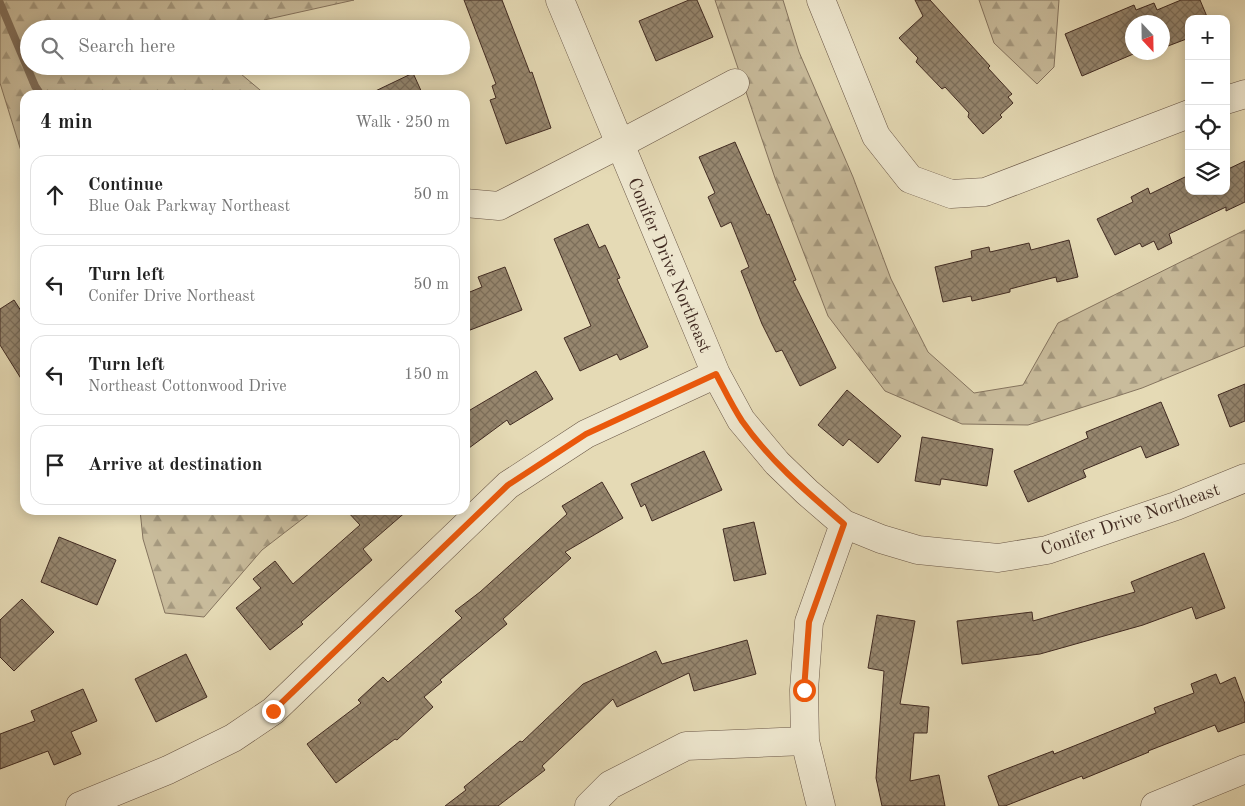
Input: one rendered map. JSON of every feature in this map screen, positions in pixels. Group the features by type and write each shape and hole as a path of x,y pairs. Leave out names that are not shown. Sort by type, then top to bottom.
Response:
{"street":[{"name":"Conifer Drive Northeast","path":"560,0 716,374 742,420 777,463 844,524 881,539 918,550 998,558 1047,550 1176,506 1245,478"},
{"path":"821,0 876,136 910,179 951,194 985,192 1185,116"},
{"path":"470,204 499,206 735,83"},
{"path":"1230,99 1245,94"},
{"path":"80,806 184,762 233,738 273,711 508,485 586,434 716,374"},
{"path":"821,806 805,741 804,690 809,622 844,524"},
{"path":"589,806 610,785 686,746 805,741"},
{"path":"1155,806 1245,770"}],"green space":[{"path":"0,0 354,0 264,20 20,20 20,75 242,75 260,90 20,90 20,148 0,83"},
{"path":"715,0 783,0 799,52 853,177 891,279 928,352 974,393 1023,385 1058,323 1245,230 1245,346 1142,388 1028,425 962,424 885,391 828,316 775,178"},
{"path":"979,0 1059,0 1054,67 1037,84 994,43"},
{"path":"141,515 308,515 262,550 204,617 165,613 143,539"}],"building":[{"path":"464,0 502,0 530,73 532,72 551,128 506,144 490,100 496,98 492,86 496,84"},
{"path":"689,0 697,0 713,37 656,61 639,21"},
{"path":"915,0 930,0 990,66 988,68 1012,94 1008,97 1013,103 1000,115 1002,117 983,134 968,117 969,113 945,87 942,89 916,62 918,58 899,38 923,16"},
{"path":"1181,0 1200,0 1206,15 1185,15 1185,40 1170,45 1170,15 1125,15 1125,58 1082,76 1065,34 1134,5 1136,10 1154,3 1157,10"},
{"path":"409,75 414,75 421,90 377,90"},
{"path":"735,142 767,215 769,214 796,280 793,281 836,368 800,386 782,350 776,352 762,324 741,271 749,267 731,222 721,227 708,197 715,193 699,157"},
{"path":"1245,161 1245,202 1226,211 1226,207 1169,234 1172,243 1158,250 1154,241 1142,247 1140,243 1115,255 1097,219 1133,202 1131,197 1148,188 1150,194 1185,177 1185,195 1230,195 1230,168"},
{"path":"588,224 599,248 605,245 620,278 617,279 648,347 620,360 617,354 580,371 564,338 591,326 554,239"},
{"path":"1069,240 1078,277 1057,282 1056,277 1010,289 1010,292 972,301 971,296 943,302 935,267 972,258 971,251 989,247 990,252 1029,243 1031,250"},
{"path":"505,267 522,310 470,330 470,292 482,287 478,277"},
{"path":"14,300 20,309 20,377 0,345 0,309"},
{"path":"536,371 553,399 510,425 507,420 470,447 470,410"},
{"path":"1245,384 1245,421 1230,427 1218,395"},
{"path":"847,390 901,436 878,463 849,439 843,446 818,425"},
{"path":"1161,402 1179,445 1146,458 1141,446 1083,470 1086,477 1028,502 1014,471 1088,438 1086,432"},
{"path":"922,437 993,449 987,486 943,479 941,479 940,485 915,481"},
{"path":"704,451 722,490 652,521 645,504 641,507 631,484"},
{"path":"602,482 623,518 565,552 571,558 503,619 507,624 440,680 442,682 424,697 433,707 397,740 395,739 336,783 307,744 361,703 358,700 383,677 388,682 462,618 455,611 480,592 567,514 562,506"},
{"path":"351,515 402,515 363,549 372,560 301,622 303,624 270,650 236,608 261,588 253,579 275,561 293,584 360,525"},
{"path":"754,522 766,574 734,581 723,529"},
{"path":"59,537 116,560 97,605 41,582"},
{"path":"1204,553 1225,608 1196,619 1192,607 1143,625 1040,654 962,664 957,621 1032,612 1033,621 1135,592 1131,582"},
{"path":"22,599 54,632 14,671 0,657 0,620"},
{"path":"877,615 915,621 900,704 929,707 927,733 914,733 910,781 939,775 945,806 882,806 876,778 884,671 868,668"},
{"path":"747,640 756,674 694,691 689,673 617,707 613,699 542,766 545,770 498,806 445,806 466,790 464,787 520,741 522,742 583,684 656,651 662,664"},
{"path":"186,654 207,697 156,722 135,679"},
{"path":"1216,674 1220,684 1235,677 1245,704 1245,722 1218,732 1215,725 1083,779 1082,776 1005,806 999,806 988,776 1053,751 1054,754 1156,713 1154,708 1194,693 1191,684"},
{"path":"83,689 97,721 71,732 81,754 54,765 48,751 0,769 0,734 35,721 31,711"}],"waterway":[{"path":"0,3 20,50"},
{"path":"30,75 38,90"}],"route":[{"path":"273,711 508,485 586,434 716,374 742,420 777,463 844,524 809,622 804,690"}]}
